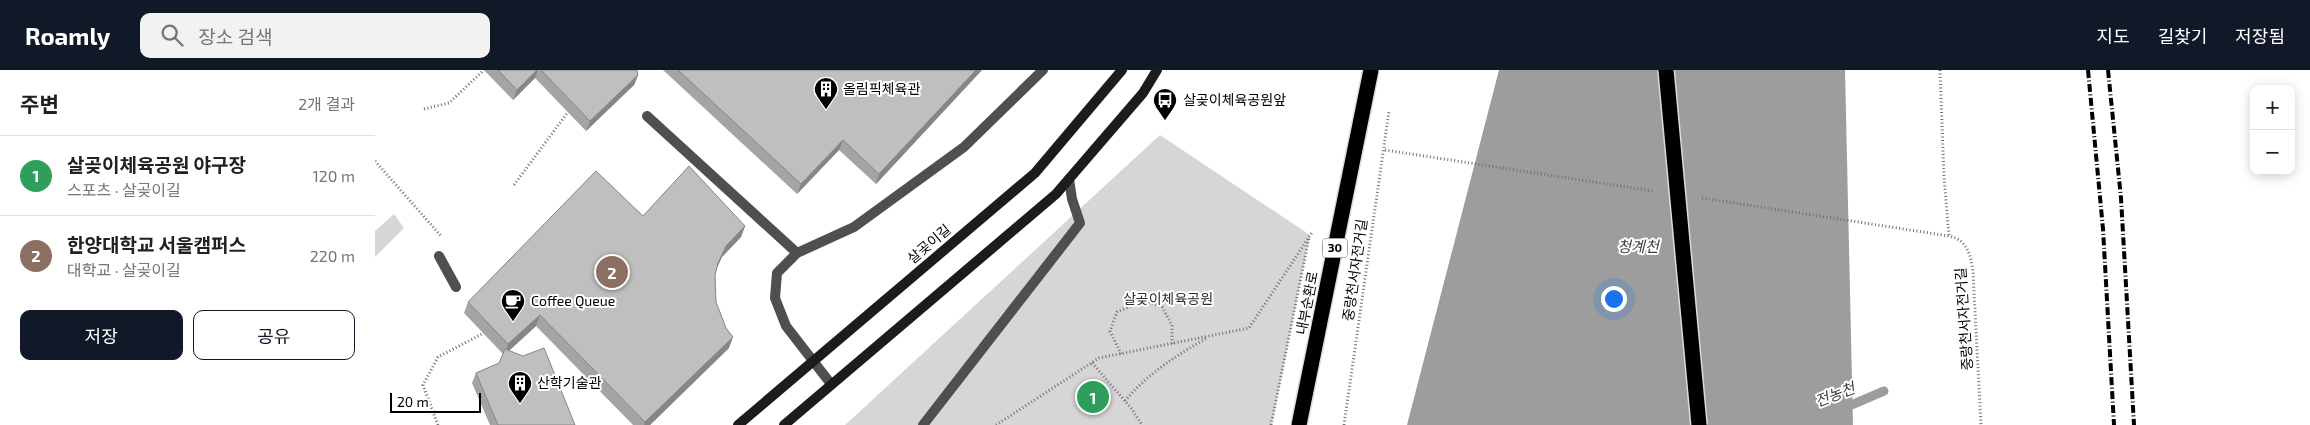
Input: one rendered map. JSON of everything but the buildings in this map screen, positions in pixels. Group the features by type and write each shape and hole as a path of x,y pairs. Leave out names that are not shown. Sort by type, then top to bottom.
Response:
{"highway":[{"name":"내부순환로","path":"1299,425 1371,70"},
{"path":"1666,70 1699,425"}],"main road":[{"name":"살곶이길","path":"738,425 1035,173 1122,70"},
{"path":"784,425 1056,194 1143,93 1157,70"}],"street":[{"path":"831,384 812,362 806,350 786,326 775,298 777,273 797,252 854,226 964,147 1043,70"},
{"path":"647,116 797,252"},
{"path":"923,425 1079,223 1069,179"},
{"path":"439,256 456,287"}],"path":[{"path":"424,109 449,103 484,70"},
{"path":"1905,230 1949,236 1944,177 1940,70"},
{"path":"514,185 568,112"},
{"name":"중랑천서자전거길","path":"1344,425 1385,150 1415,155"},
{"path":"375,161 443,239"},
{"path":"996,425 1099,358 1249,328 1310,235 1271,425"},
{"name":"중랑천서자전거길","path":"1949,236 1958,239 1966,246 1971,260 1981,425"},
{"path":"1121,354 1110,331 1117,312 1143,300 1162,308 1171,325 1172,344"},
{"path":"438,425 423,385 438,357 484,334"},
{"path":"1125,401 1137,387 1183,351 1211,336"},
{"path":"1093,363 1125,401 1142,425"}],"green space":[{"name":"살곶이체육공원","path":"1160,135 1310,235 1272,425 845,425"},
{"path":"394,214 404,228 375,257 375,231"}],"water":[{"name":"청계천","path":"1499,70 1845,70 1853,425 1407,425"}],"waterway":[{"name":"전농천","path":"1842,409 1884,391"}],"railway":[{"path":"2088,70 2103,229 2114,425"},
{"path":"2108,70 2121,198 2134,425"}],"place":[{"name":"올림픽체육관","path":"826,110"},
{"name":"살곶이체육공원앞","path":"1165,121"},
{"name":"한양대학교 서울캠퍼스","path":"612,272"},
{"name":"Coffee Queue","path":"513,322"},
{"name":"살곶이체육공원 야구장","path":"1093,397"},
{"name":"산학기술관","path":"520,404"}]}
